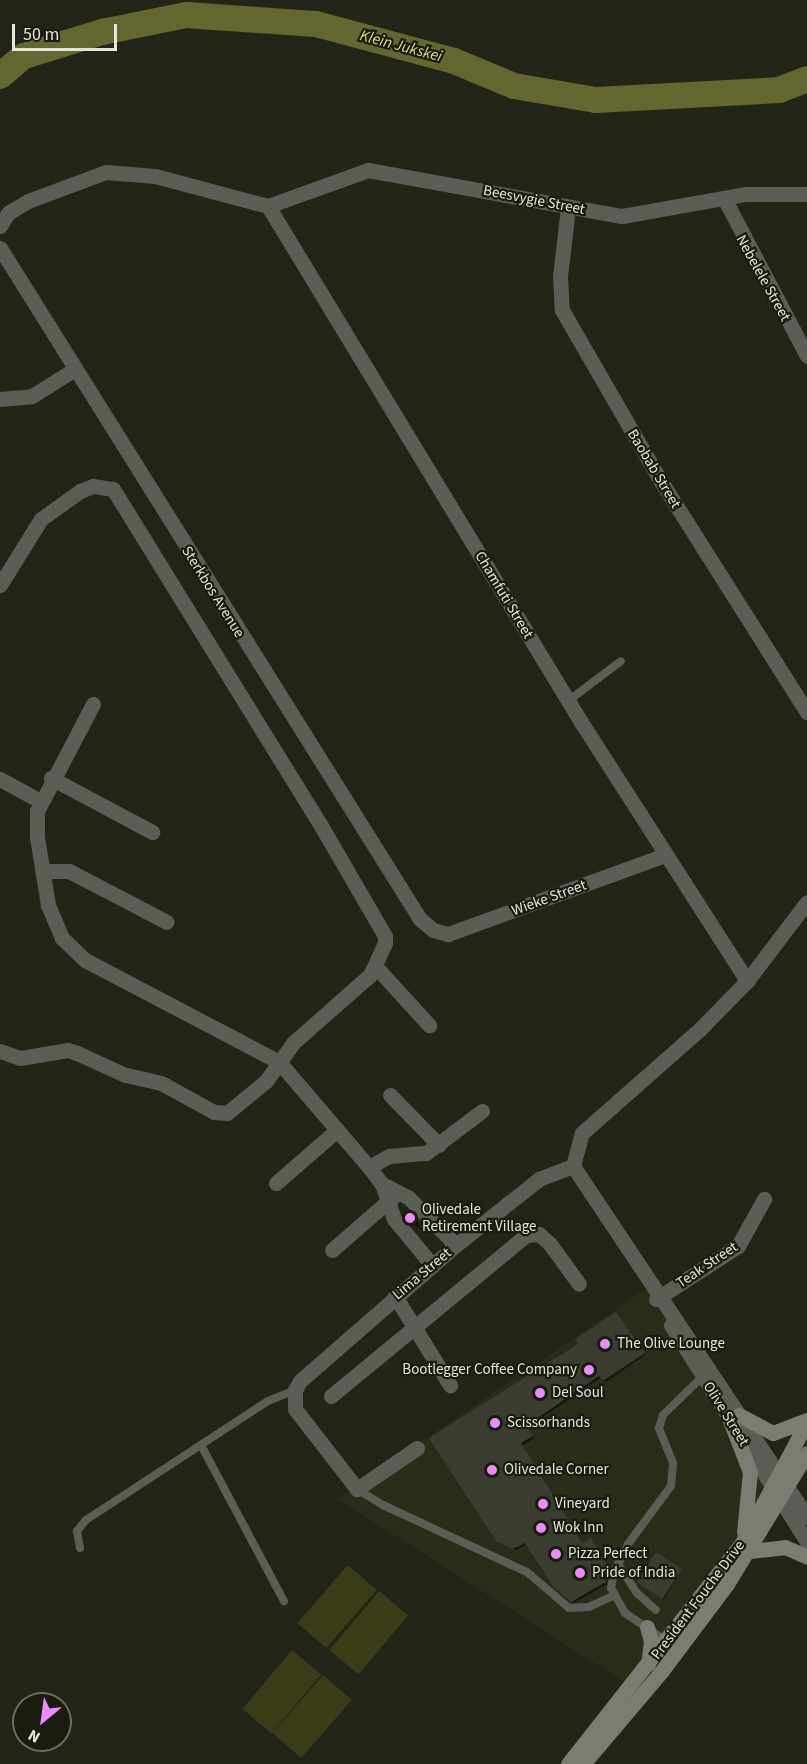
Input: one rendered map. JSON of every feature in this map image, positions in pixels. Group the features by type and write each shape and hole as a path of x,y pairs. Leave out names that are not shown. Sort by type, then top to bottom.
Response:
{"street":[{"name":"Beesvygie Street","path":"268,206 368,170 622,216 724,198 807,194"},
{"path":"0,226 8,213 28,201 106,172 155,176 268,206"},
{"name":"Nebelele Street","path":"724,198 807,356"},
{"name":"Chamfuti Street","path":"268,206 568,701 747,981"},
{"name":"Baobab Street","path":"568,208 560,276 562,310 656,473 807,712"},
{"name":"Sterkbos Avenue","path":"0,248 396,886 420,919 433,930"},
{"path":"0,399 32,396 75,369"},
{"path":"0,585 41,519 80,491 93,486 113,489 385,936 383,953 376,967 293,1043 253,1093 227,1113 219,1114 161,1083 125,1075 68,1050 20,1058 0,1051"},
{"path":"93,704 40,801 36,824 42,871 53,920 71,949 279,1062 393,1197 394,1219 432,1265"},
{"path":"51,778 152,832"},
{"path":"0,779 40,801"},
{"name":"Wieke Street","path":"433,930 448,934 480,924 665,855"},
{"path":"42,871 69,871 166,922"},
{"path":"573,1166 582,1133 699,1030 747,981 807,902"},
{"path":"376,967 429,1026"},
{"path":"390,1095 439,1145"},
{"path":"369,1167 389,1156 426,1153 483,1111"},
{"path":"276,1183 337,1130"},
{"name":"Lima Street","path":"294,1390 395,1296 456,1245 539,1179 573,1166"},
{"name":"Olive Street","path":"573,1166 650,1282 734,1418 781,1488 807,1517"},
{"path":"332,1250 393,1197 409,1198 456,1245"},
{"name":"Teak Street","path":"659,1297 738,1246 764,1199"},
{"path":"331,1396 414,1324 520,1238 532,1233 539,1234 550,1244 579,1284"},
{"path":"395,1296 450,1385"},
{"name":"Olive Street","path":"659,1297 702,1377 734,1418"},
{"path":"294,1390 295,1410 357,1489 417,1448"},
{"path":"734,1418 773,1433 807,1421"},
{"path":"734,1418 750,1472 746,1547 785,1547 807,1557"},
{"name":"President Fouche Drive","path":"781,1488 807,1421"},
{"name":"President Fouche Drive","path":"583,1764 746,1547 781,1488 807,1453"},
{"name":"Olive Street","path":"781,1488 807,1542"},
{"name":"President Fouche Drive","path":"567,1764 648,1667 673,1646 678,1627 746,1547"},
{"path":"647,1628 651,1641 648,1667"}],"lane":[{"path":"568,701 621,660"},
{"path":"673,1646 625,1613 613,1596 618,1564 671,1486 673,1463 659,1428 663,1414 702,1377"},
{"path":"80,1548 77,1531 86,1520 268,1401 294,1390"},
{"path":"201,1445 284,1601"},
{"path":"357,1489 527,1572 569,1608 589,1607 613,1596"},
{"path":"618,1564 637,1593 656,1611"},
{"path":"647,1628 678,1627"}],"shaded area":[{"path":"647,1288 779,1488 629,1685 338,1499"}],"green space":[{"path":"348,1565 377,1590 326,1648 297,1623"},
{"path":"379,1591 408,1615 359,1674 330,1650"},
{"path":"292,1650 321,1674 272,1733 243,1709"},
{"path":"323,1675 352,1700 301,1758 272,1733"}],"building":[{"name":"Olivedale Corner","path":"616,1312 645,1353 603,1381 599,1376 526,1426 533,1436 521,1443 582,1543 591,1538 608,1567 600,1572 606,1582 571,1602 553,1586 525,1543 513,1549 496,1541 429,1438 578,1344 576,1339"},
{"path":"656,1552 682,1569 662,1599 636,1582"}],"waterway":[{"name":"Klein Jukskei","path":"0,76 24,56 102,32 186,15 316,24 454,61 514,86 596,100 779,90 807,79"}],"place":[{"name":"Olivedale Retirement Village","path":"410,1218"},
{"name":"The Olive Lounge","path":"605,1344"},
{"name":"Bootlegger Coffee Company","path":"589,1370"},
{"name":"Del Soul","path":"540,1393"},
{"name":"Scissorhands","path":"495,1423"},
{"name":"Olivedale Corner","path":"492,1470"},
{"name":"Vineyard","path":"543,1504"},
{"name":"Wok Inn","path":"541,1528"},
{"name":"Pizza Perfect","path":"556,1554"},
{"name":"Pride of India","path":"580,1573"}]}
